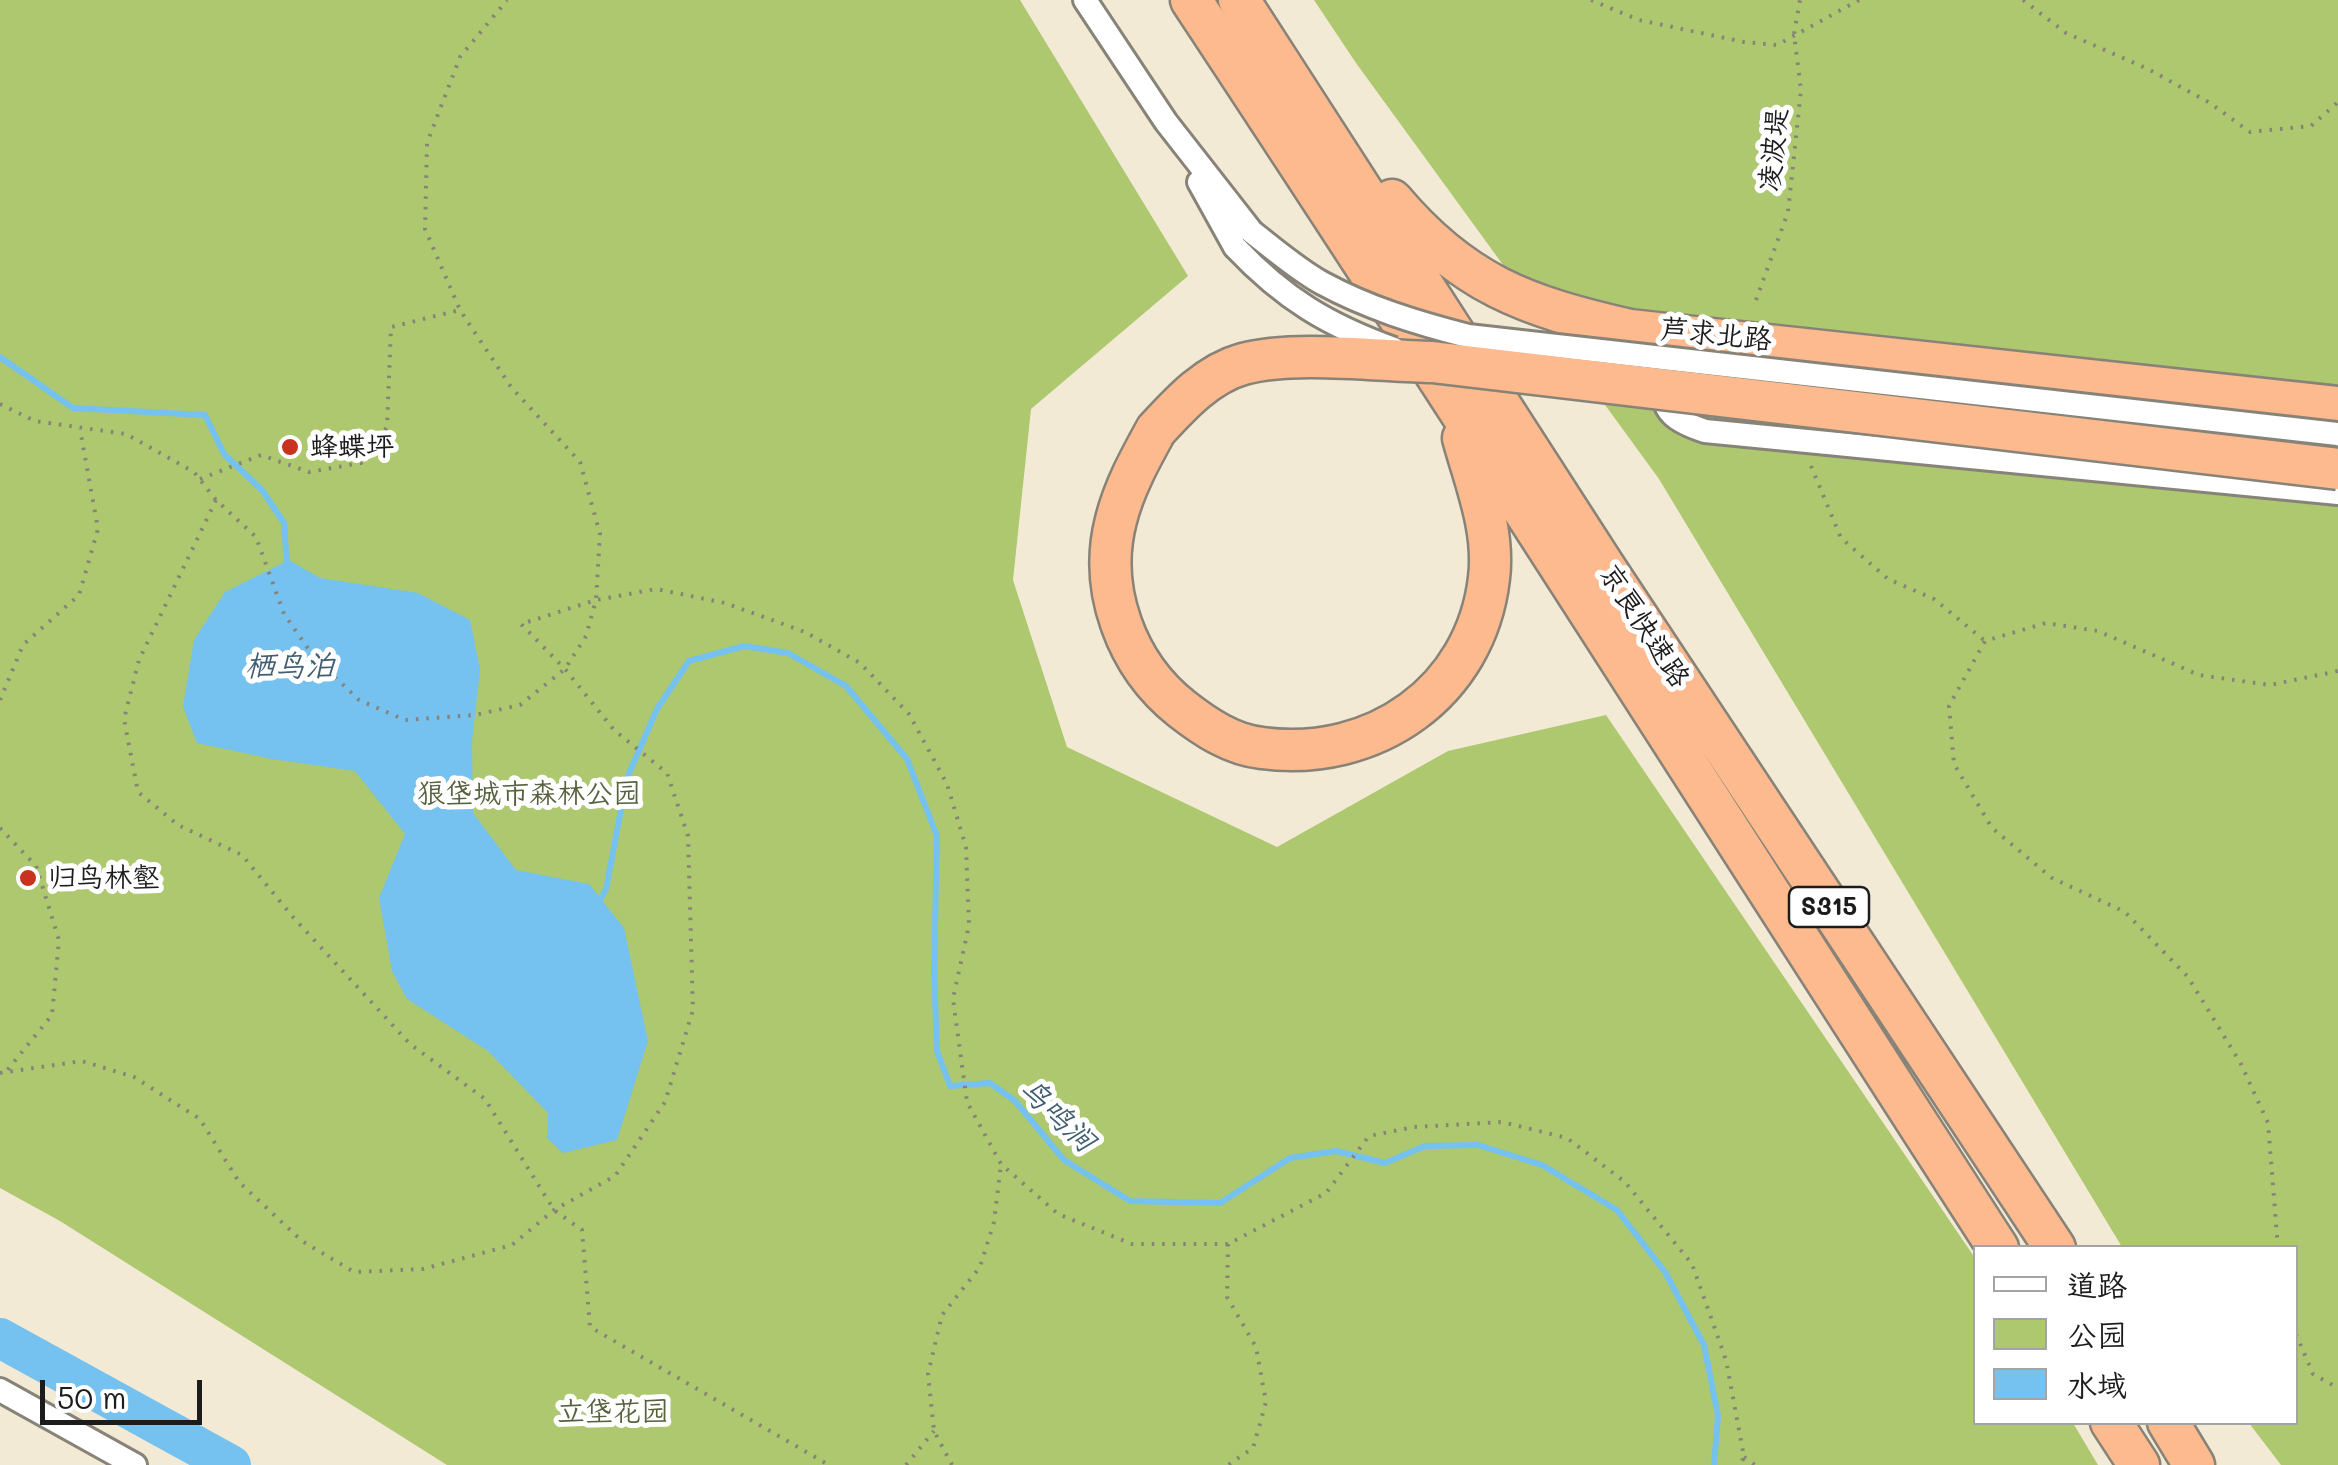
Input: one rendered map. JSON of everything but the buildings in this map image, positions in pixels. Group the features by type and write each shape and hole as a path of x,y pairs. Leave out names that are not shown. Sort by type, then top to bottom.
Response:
{"highway":[{"name":"京良快速路","path":"1191,0 1440,376 1586,574 2053,1245"},
{"name":"京良快速路","path":"1239,0 1312,112 1586,574 1996,1245"},
{"path":"1312,112 1418,230 1459,267 1507,294 1558,314 1630,330 2338,406"},
{"path":"1440,376 1487,523 1490,576 1480,624 1458,667 1434,697 1404,719 1361,737 1312,749 1260,748 1208,730 1162,693 1130,646 1113,601 1111,556 1122,503 1135,467 1156,430 1198,387 1242,364 1295,359 2338,469"},
{"path":"2114,1425 2139,1465"},
{"path":"2170,1425 2194,1465"}],"street":[{"name":"芦求北路","path":"1084,0 1244,240 1265,279 1342,330 1440,376"},
{"name":"芦求北路","path":"1244,240 1374,308 1468,336 2338,434"},
{"path":"1726,340 1698,344 1677,354 1664,373 1662,397 1669,414 1682,424 1706,431 2338,493"},
{"path":"0,1390 134,1465"}],"path":[{"path":"0,404 35,421 126,434 194,472 216,500 256,537 284,614 314,656 358,700 406,720 475,716 520,705 566,669 586,636 596,600 600,534 580,462 511,387 460,310 425,229 427,143 460,57 507,0"},
{"path":"1592,0 1640,20 1744,42 1777,44 1859,0"},
{"name":"凌波堤","path":"1756,300 1788,212 1801,90 1794,34 1800,0"},
{"path":"2023,0 2066,33 2148,69 2210,103 2250,132 2311,126 2338,102"},
{"path":"200,479 261,455 308,472 362,462 387,427 391,327 460,310"},
{"path":"0,700 23,645 78,595 98,529 79,427"},
{"path":"1812,466 1841,538 1888,579 1934,600 1984,641"},
{"path":"216,500 139,660 124,718 138,792 178,825 242,854 292,916 410,1044 485,1099 554,1210 582,1230 590,1327 829,1465"},
{"path":"2,1073 82,1061 134,1077 200,1119 239,1182 302,1241 354,1272 423,1269 512,1245 554,1210 615,1176 665,1102 693,1010 688,836 667,773 614,730 566,669 521,624 596,600 656,589 725,604 789,626 860,663 909,714 947,784 966,846 969,924 953,999 967,1099 1001,1164 1058,1214 1132,1244 1228,1244 1326,1193 1369,1136 1414,1126 1502,1122 1568,1138 1625,1182 1692,1264 1726,1360 1744,1457 1740,1465"},
{"path":"2278,1245 2268,1123 2241,1064 2188,977 2125,912 2052,878 1992,828 1954,764 1949,706 1984,641 2046,623 2098,631 2199,675 2270,685 2338,671"},
{"path":"0,828 36,866 58,940 52,1015 2,1073"},
{"path":"952,1465 934,1431 928,1374 942,1315 980,1267 994,1222 1001,1164"},
{"path":"1228,1244 1227,1297 1256,1347 1266,1402 1253,1448 1228,1465"},
{"path":"2298,1339 2313,1374 2338,1388"},
{"path":"906,1465 934,1431"},
{"path":"1744,1457 1755,1465"}],"green space":[{"name":"狼垡城市森林公园","path":"0,0 1020,0 1188,276 1031,409 1013,580 1067,747 1277,847 1448,751 1606,715 1973,1255 1973,1425 2074,1425 2098,1465 447,1465 60,1221 0,1188"},
{"path":"1314,0 2338,0 2338,1465 2281,1465 2251,1425 2298,1425 2298,1245 2121,1245 1659,479"}],"water":[{"name":"栖鸟泊","path":"289,560 320,578 418,593 470,620 480,669 472,742 473,813 516,870 589,884 624,928 648,1041 617,1140 563,1153 547,1138 548,1113 488,1051 407,999 392,971 379,898 405,834 355,771 197,743 183,707 194,640 225,592"}],"waterway":[{"path":"0,357 73,408 205,415 224,454 262,490 284,523 287,565"},
{"name":"鸟鸣涧","path":"599,902 606,889 627,778 657,709 689,661 744,646 788,653 846,686 907,759 937,836 937,1051 950,1086 990,1083 1015,1101 1064,1160 1130,1201 1220,1203 1290,1158 1336,1151 1385,1163 1425,1146 1478,1145 1542,1165 1617,1210 1665,1272 1704,1345 1718,1416 1714,1465"},
{"path":"0,1338 231,1465"}],"place":[{"name":"蜂蝶坪","path":"290,447"},
{"name":"归鸟林壑","path":"28,878"}],"park label":[{"name":"立垡花园","path":"613,1412"}]}
